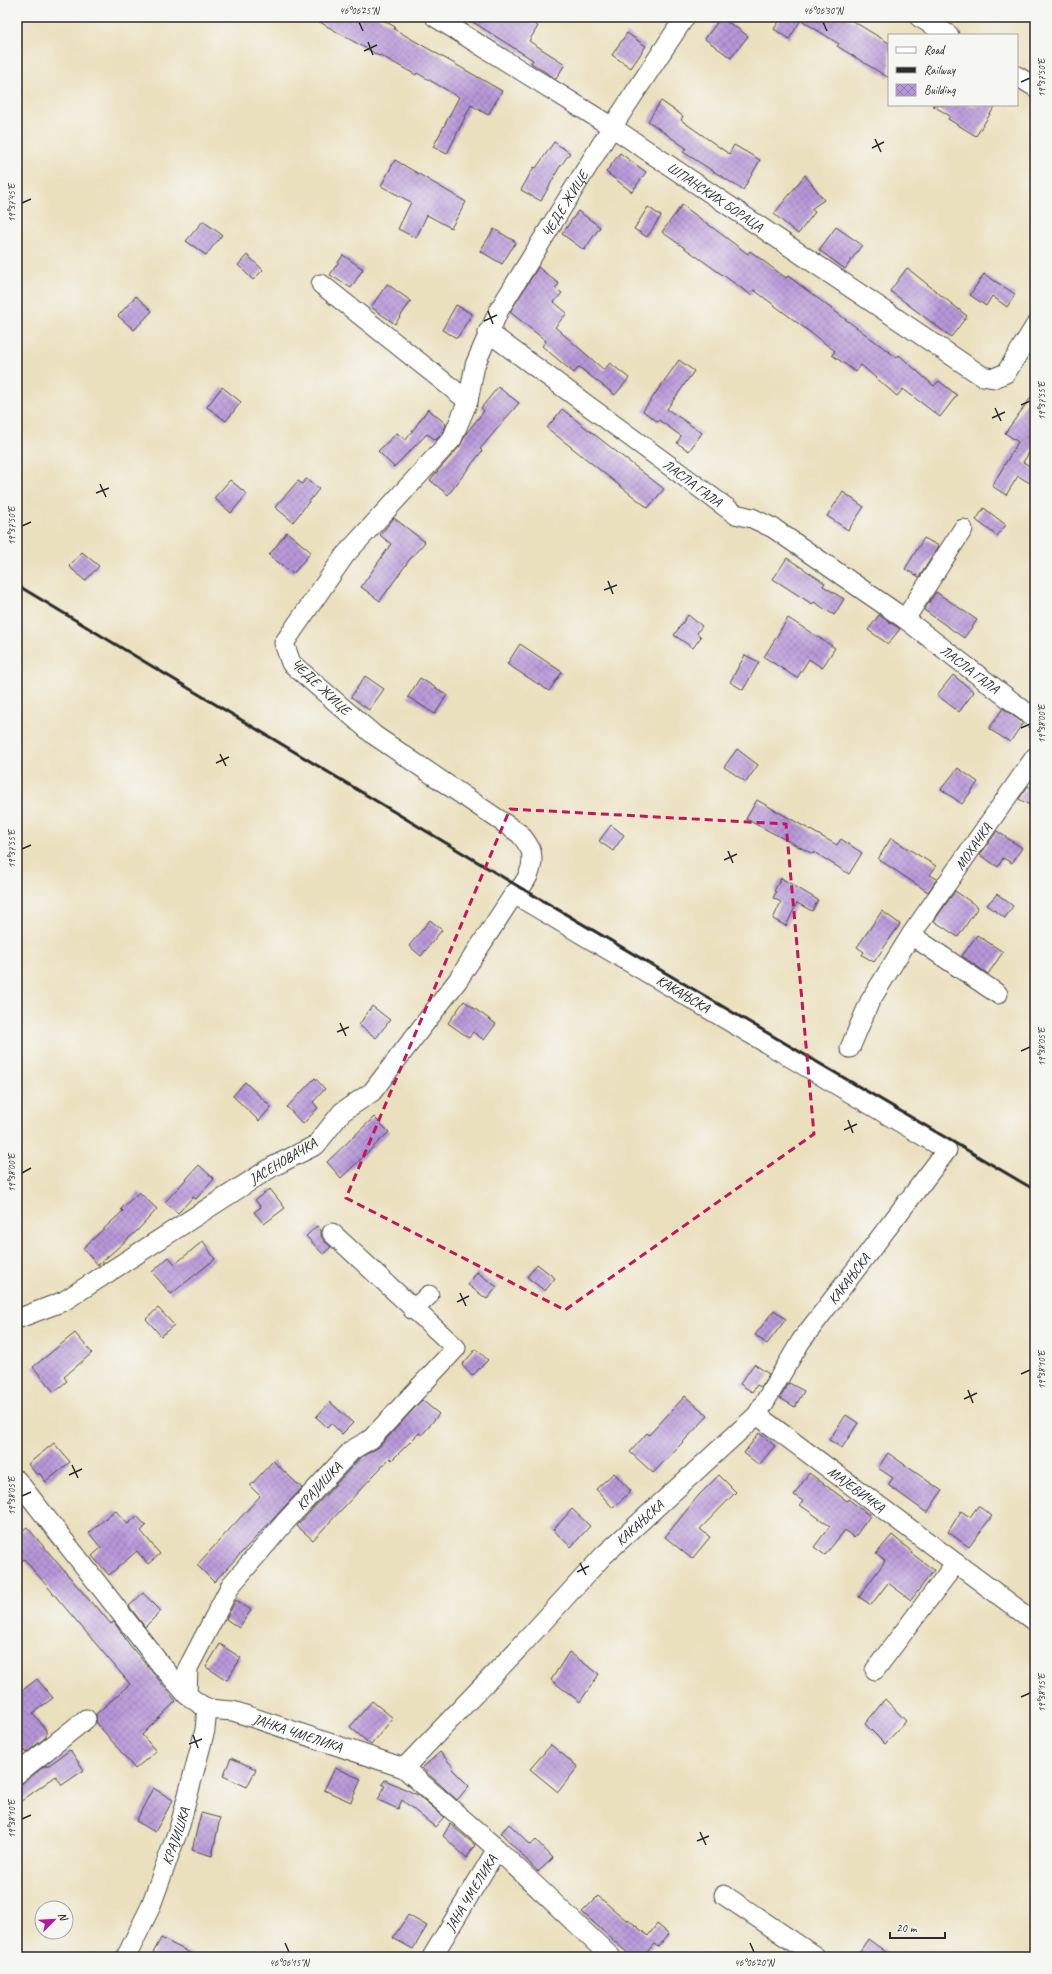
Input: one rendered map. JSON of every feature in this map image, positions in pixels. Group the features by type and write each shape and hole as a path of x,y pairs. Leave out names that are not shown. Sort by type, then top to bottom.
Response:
{"street":[{"name":"ШПАНСКИХ БОРАЦА","path":"435,17 612,127 982,376 994,378 1006,373 1035,326"},
{"name":"ЧЕДЕ ЖИЦЕ","path":"514,894 521,888 529,876 531,864 530,850 520,834 374,735 291,663 284,642 344,555 452,439 468,401 475,365 488,332 499,310 537,246 612,127 685,17"},
{"path":"919,17 947,34"},
{"path":"1018,77 1035,86"},
{"path":"320,284 468,401"},
{"name":"ЛАСЛА ГАЛА","path":"488,332 735,514 752,518 773,528 905,619 1035,719"},
{"path":"905,619 963,529"},
{"name":"МОХАЧКА","path":"850,1048 870,1001 911,935 1035,757"},
{"name":"ЈАСЕНОВАЧКА","path":"17,1320 64,1301 272,1167 316,1145 342,1112 372,1092 458,980 514,894"},
{"name":"КАКАЊСКА","path":"404,1768 519,1648 603,1556 757,1416 801,1341 947,1150 514,894"},
{"path":"911,935 998,994"},
{"name":"КРАЈИШКА","path":"187,1695 188,1668 231,1585 286,1521 352,1450 371,1439 456,1348 413,1310 332,1233"},
{"path":"413,1310 429,1295"},
{"name":"МАЈЕВИЧКА","path":"757,1416 1035,1622"},
{"path":"17,1480 161,1665 187,1695 207,1709"},
{"path":"875,1670 955,1564"},
{"name":"КРАЈИШКА","path":"126,1957 150,1908 180,1825 205,1730 207,1709"},
{"name":"ЈАНКА ЧМЕЛИКА","path":"207,1709 233,1711 404,1768 497,1849 611,1957"},
{"path":"19,1768 86,1718"},
{"name":"ЈАНА ЧМЕЛИКА","path":"432,1957 497,1849"},
{"path":"724,1895 816,1957"}],"highlighted area":[{"path":"510,809 786,824 814,1134 565,1310 346,1198"}],"building":[{"path":"311,17 378,17 395,27 394,29 502,91 488,115 471,105 447,154 433,147 459,97 417,73 416,75 380,55 379,56"},
{"path":"465,17 524,17 538,26 529,41 565,64 556,79 531,63 533,60"},
{"path":"721,17 748,36 731,58 705,39"},
{"path":"782,17 846,17 888,42 888,77 837,46 839,44 801,20 789,39 774,29"},
{"path":"627,33 646,46 631,68 612,55"},
{"path":"661,101 683,116 681,120 729,154 734,145 760,160 743,190 683,152 686,148 648,121"},
{"path":"934,106 995,106 976,136 948,119 950,116"},
{"path":"554,142 570,153 559,168 541,201 521,190 534,167 536,168"},
{"path":"620,153 646,172 632,192 606,172"},
{"path":"395,160 466,202 451,228 427,215 416,238 398,229 411,202 381,186"},
{"path":"805,175 824,200 811,209 815,212 798,234 774,214"},
{"path":"682,205 748,254 750,251 786,278 788,276 897,358 899,355 934,386 939,381 957,395 940,417 903,389 897,396 861,365 856,372 832,355 835,351 754,290 751,295 662,232"},
{"path":"648,207 661,216 647,237 634,229"},
{"path":"578,211 600,227 584,250 562,234"},
{"path":"203,221 222,235 206,255 186,241"},
{"path":"836,227 862,245 845,269 819,250"},
{"path":"494,229 516,242 502,264 480,251"},
{"path":"247,255 263,270 253,280 238,265"},
{"path":"343,255 363,269 351,288 330,275"},
{"path":"538,267 559,284 555,288 562,293 554,302 567,313 555,327 604,370 610,363 629,378 615,395 579,367 574,373 542,346 546,341 510,312"},
{"path":"907,268 967,316 951,337 890,291"},
{"path":"984,274 1015,294 1007,307 992,296 986,306 970,295"},
{"path":"387,284 411,301 395,324 371,307"},
{"path":"136,296 152,311 134,330 118,316"},
{"path":"456,305 472,314 457,338 442,330"},
{"path":"679,360 694,371 667,409 702,433 689,451 677,443 681,436 659,420 658,422 643,411"},
{"path":"222,387 241,402 226,421 207,407"},
{"path":"498,387 519,403 480,449 482,451 448,495 430,480 460,446 467,432 484,411 481,408"},
{"path":"1035,392 1035,444 1023,462 1035,469 1035,486 1018,476 1006,495 992,486 1018,442 1005,433"},
{"path":"428,409 446,424 443,433 436,440 427,434 394,467 378,451 397,433 406,440"},
{"path":"562,409 664,489 648,508 547,428"},
{"path":"306,479 319,489 293,522 275,507 298,481 302,484"},
{"path":"230,480 247,494 231,513 214,498"},
{"path":"843,492 864,507 848,530 827,516"},
{"path":"984,508 1006,525 997,536 976,520"},
{"path":"394,518 425,542 410,559 380,601 361,587 391,544 380,535"},
{"path":"287,532 311,552 293,574 269,555"},
{"path":"924,538 939,546 919,577 905,569"},
{"path":"82,552 99,566 85,581 69,566"},
{"path":"787,558 825,583 823,586 844,599 834,615 814,602 812,604 773,579"},
{"path":"936,592 977,620 964,638 924,610"},
{"path":"688,615 702,626 697,633 701,637 693,648 674,635"},
{"path":"879,615 900,629 888,644 868,630"},
{"path":"788,618 835,648 822,668 809,659 797,678 764,657"},
{"path":"520,644 562,672 549,691 507,664"},
{"path":"745,655 759,662 743,690 730,682"},
{"path":"953,675 974,692 959,712 937,695"},
{"path":"365,676 384,689 369,710 351,697"},
{"path":"420,678 447,695 435,714 408,697"},
{"path":"1003,708 1023,723 1010,742 989,729"},
{"path":"737,749 758,765 746,782 724,767"},
{"path":"958,768 978,782 962,804 941,789"},
{"path":"1028,786 1035,791 1035,808 1019,799"},
{"path":"757,800 837,845 841,839 862,853 849,874 814,852 813,854 746,819"},
{"path":"611,825 624,835 613,851 599,841"},
{"path":"997,831 1022,848 1012,863 1003,858 998,867 980,855"},
{"path":"891,838 936,866 930,875 937,879 928,892 878,859"},
{"path":"781,878 818,900 812,911 797,903 786,926 773,919 781,902 773,898 776,892 774,891"},
{"path":"955,891 978,907 958,937 934,921"},
{"path":"997,894 1013,906 1005,918 987,905"},
{"path":"882,911 900,924 874,962 862,955 864,952 857,947"},
{"path":"430,920 442,930 421,956 409,946"},
{"path":"977,935 1003,952 988,974 962,956"},
{"path":"464,1001 496,1024 484,1040 473,1032 469,1038 448,1023"},
{"path":"372,1006 390,1020 376,1038 359,1025"},
{"path":"315,1078 325,1089 313,1102 318,1108 303,1124 287,1107"},
{"path":"245,1082 271,1107 259,1121 233,1096"},
{"path":"374,1117 389,1132 341,1178 327,1162"},
{"path":"199,1165 214,1179 196,1199 193,1197 178,1213 165,1202"},
{"path":"270,1189 285,1208 264,1224 254,1212 261,1207 255,1200"},
{"path":"139,1192 157,1209 138,1230 98,1265 83,1248 123,1211 121,1209"},
{"path":"317,1226 321,1230 321,1236 324,1241 331,1247 323,1254 306,1236"},
{"path":"203,1241 215,1259 171,1294 152,1272 169,1257 175,1264"},
{"path":"537,1264 555,1278 545,1291 527,1277"},
{"path":"477,1272 497,1287 487,1299 468,1285"},
{"path":"158,1308 174,1325 161,1336 146,1319"},
{"path":"774,1310 786,1319 767,1344 755,1335"},
{"path":"75,1333 92,1353 64,1377 67,1381 54,1392 33,1367"},
{"path":"476,1349 488,1360 472,1376 462,1365"},
{"path":"754,1364 769,1374 761,1387 757,1385 752,1392 740,1384"},
{"path":"789,1383 804,1391 795,1407 780,1398"},
{"path":"685,1396 708,1416 653,1473 630,1452 647,1433 649,1435"},
{"path":"422,1400 439,1414 422,1435 419,1433 392,1460 390,1458 313,1540 297,1526 361,1457 379,1447"},
{"path":"330,1402 353,1423 342,1434 331,1423 327,1427 316,1417"},
{"path":"846,1415 858,1423 842,1448 829,1440"},
{"path":"759,1433 775,1446 759,1465 744,1453"},
{"path":"54,1443 70,1462 46,1482 39,1473 37,1475 28,1464"},
{"path":"888,1453 942,1491 927,1513 888,1485 893,1478 878,1468"},
{"path":"273,1461 302,1488 214,1582 197,1565 260,1496 250,1486"},
{"path":"614,1473 631,1491 613,1508 596,1489"},
{"path":"809,1473 847,1501 848,1499 870,1516 854,1538 845,1530 825,1555 814,1547 830,1526 800,1505 803,1501 794,1495"},
{"path":"719,1475 736,1492 700,1529 710,1537 692,1559 665,1537 699,1495"},
{"path":"978,1506 992,1516 969,1547 948,1532 961,1511 970,1517"},
{"path":"572,1509 590,1526 571,1547 553,1530"},
{"path":"115,1510 128,1524 137,1516 146,1526 141,1531 160,1554 148,1564 137,1551 109,1575 92,1556 101,1548 89,1533"},
{"path":"27,1527 95,1607 96,1606 111,1624 114,1622 129,1644 176,1701 142,1735 156,1751 135,1769 96,1722 96,1714 130,1684 24,1559 17,1565 17,1535"},
{"path":"892,1535 912,1552 911,1553 934,1570 911,1600 888,1583 871,1605 859,1597 885,1561 876,1554"},
{"path":"143,1593 161,1611 145,1627 129,1606"},
{"path":"236,1600 251,1610 239,1628 226,1619"},
{"path":"220,1644 241,1658 227,1680 206,1667"},
{"path":"569,1652 599,1674 580,1702 551,1680"},
{"path":"37,1679 53,1698 33,1713 46,1730 46,1737 26,1753 17,1742 17,1692 18,1694"},
{"path":"885,1699 906,1721 885,1744 865,1724"},
{"path":"372,1701 393,1718 371,1745 350,1727"},
{"path":"551,1745 578,1767 558,1792 530,1769"},
{"path":"70,1750 84,1770 62,1785 56,1776 17,1804 17,1787 46,1765 46,1767"},
{"path":"440,1752 454,1768 452,1769 469,1786 457,1800 422,1768"},
{"path":"231,1758 256,1769 247,1787 223,1776"},
{"path":"335,1768 361,1779 351,1802 324,1790"},
{"path":"385,1780 418,1795 444,1817 435,1827 402,1800 398,1809 378,1800 385,1786 382,1784"},
{"path":"153,1788 173,1800 155,1832 136,1821"},
{"path":"201,1813 220,1818 212,1856 192,1850"},
{"path":"450,1824 475,1845 467,1858 443,1836"},
{"path":"509,1824 531,1845 536,1840 553,1858 538,1872 501,1833"},
{"path":"598,1896 627,1921 628,1919 648,1936 657,1924 669,1934 658,1947 654,1944 643,1957 632,1957 582,1912"},
{"path":"408,1915 427,1926 413,1949 393,1938"},
{"path":"161,1938 198,1957 151,1957"},
{"path":"868,1939 893,1957 856,1957"}],"railway":[{"path":"17,585 521,888 1035,1190"}]}
